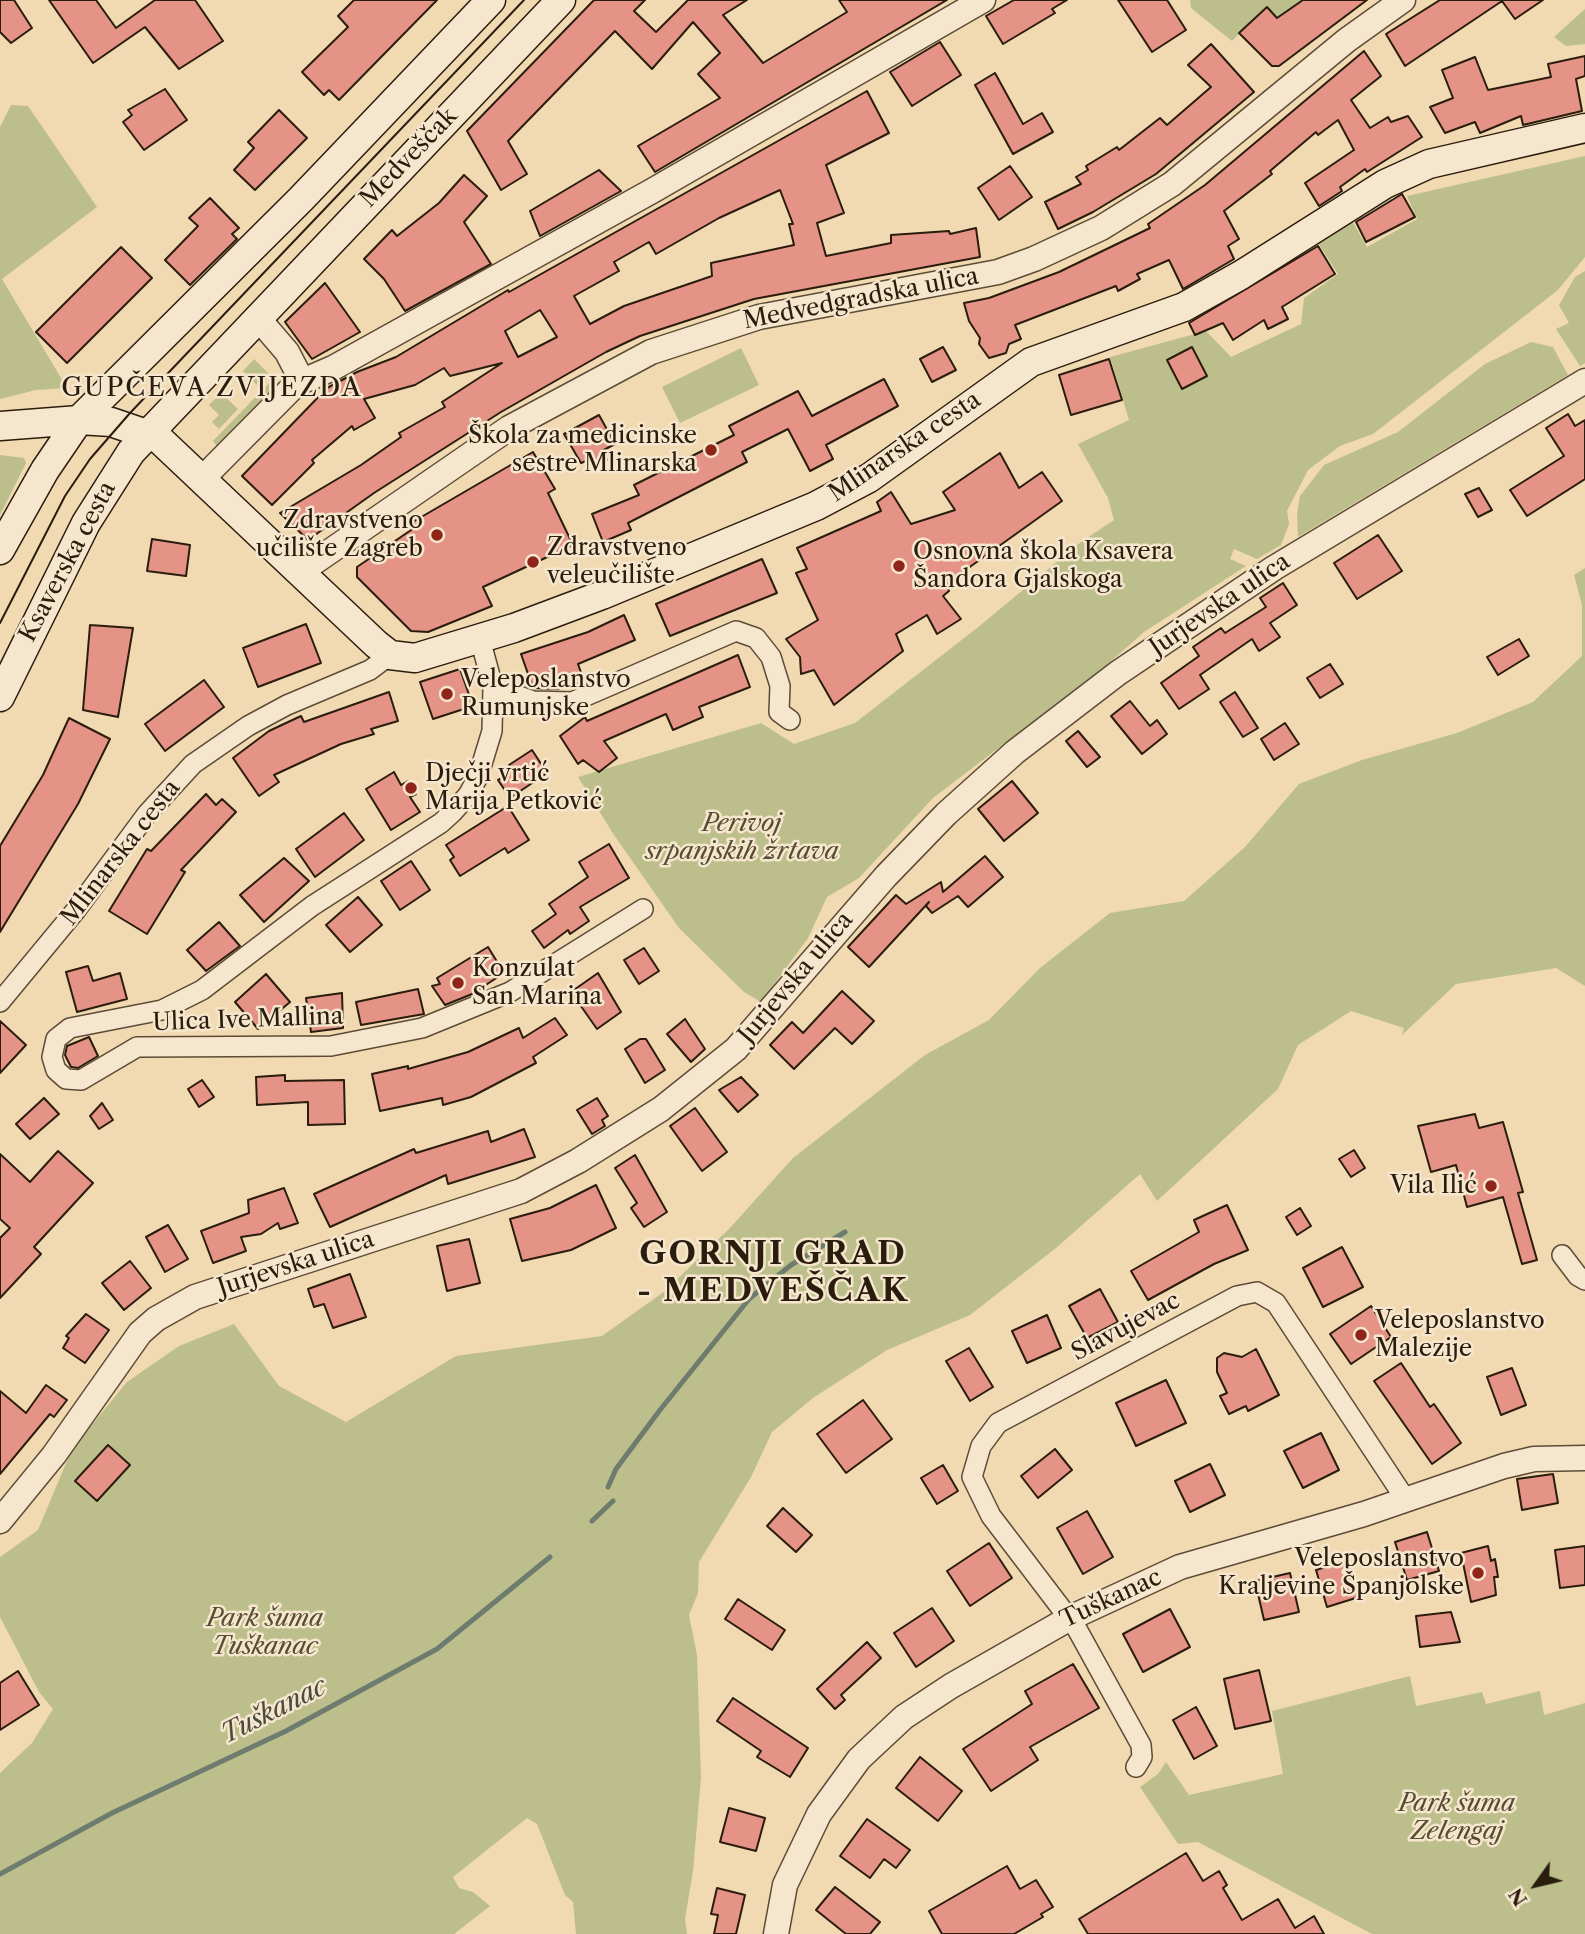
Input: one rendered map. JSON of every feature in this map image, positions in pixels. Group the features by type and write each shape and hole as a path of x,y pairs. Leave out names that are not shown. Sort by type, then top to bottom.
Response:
{"main road":[{"name":"Medveščak","path":"79,420 242,258 491,0"},
{"name":"Medveščak","path":"257,317 561,0"},
{"name":"Mlinarska cesta","path":"390,655 415,658 480,639 614,590 816,506 869,478 1031,362 1184,307 1241,275 1359,200 1407,174 1464,153 1585,128"},
{"path":"146,432 257,317"},
{"path":"0,426 79,420 121,423 146,432 168,446 390,655"},
{"path":"0,550 33,489 79,420"},
{"name":"Ksaverska cesta","path":"0,697 86,523 114,475 146,432"}],"street":[{"path":"203,478 290,389 302,381 351,358 652,191 983,0"},
{"name":"Medvedgradska ulica","path":"300,572 509,428 651,352 759,317 998,272 1034,259 1101,228 1172,184 1337,48 1403,0"},
{"path":"257,317 287,352 302,381"},
{"name":"Jurjevska ulica","path":"0,1521 54,1455 140,1333 156,1319 195,1297 522,1191 578,1161 661,1109 736,1049 886,876 955,805 1015,752 1118,673 1274,568 1585,382"},
{"path":"493,687 533,701 572,702 607,690 736,631 756,638 771,657 780,686 779,712 790,720"},
{"name":"Ulica Ive Mallina","path":"480,639 493,687 492,731 478,777 468,795 441,823 312,906 202,990 162,1010 70,1028 56,1039 52,1057 56,1070 66,1079 81,1080 137,1047 331,1046 422,1028 510,992 643,909"},
{"name":"Mlinarska cesta","path":"0,1002 76,910 147,814 192,764 248,726 287,705 370,670 390,655"},
{"path":"1562,1255 1578,1276 1585,1280"},
{"name":"Slavujevac","path":"1136,1767 1142,1757 1141,1745 1070,1618 991,1516 972,1477 981,1446 998,1423 1237,1296 1257,1292 1276,1303 1406,1500"},
{"name":"Tuškanac","path":"776,1934 785,1885 802,1846 818,1814 859,1759 904,1717 1070,1618 1181,1567 1406,1500 1504,1466 1534,1459 1585,1458"}],"green space":[{"path":"1190,0 1303,0 1287,11 1291,21 1282,30 1267,7 1232,41 1191,8"},
{"path":"1585,9 1585,44 1566,46 1554,37"},
{"path":"11,105 28,106 97,207 2,279 67,388 36,390 0,399 0,127"},
{"name":"Perivoj srpanjskih žrtava","path":"1585,156 1585,257 1558,290 1373,434 1340,446 1308,470 1287,511 1289,524 1281,545 1257,559 1234,549 1230,559 1246,566 1144,632 1101,670 933,798 859,878 827,897 808,938 761,1002 744,992 679,928 614,835 578,777 761,723 794,744 855,723 977,628 1081,542 1114,520 1108,498 1078,444 1129,420 1110,357 1206,331 1231,357 1301,324 1304,298 1338,274 1318,243 1351,219 1367,247 1417,219 1407,196"},
{"path":"1585,271 1585,363 1580,366 1556,329 1569,323 1559,305 1575,277"},
{"path":"1531,342 1553,347 1568,375 1298,537 1297,513 1300,496 1324,465 1398,432 1485,364"},
{"path":"741,348 759,385 680,423 662,387"},
{"path":"254,359 270,375 259,387 243,371"},
{"path":"274,378 278,383 217,446 213,441"},
{"path":"221,393 238,409 219,429 212,422 219,415 209,405"},
{"path":"0,455 24,458 26,463 0,515"},
{"name":"Park šuma Tuškanac","path":"1585,568 1585,986 1556,968 1456,984 1402,1035 1404,1028 1351,1011 1298,1045 1278,1089 1157,1201 1140,1174 1056,1248 970,1315 887,1350 813,1398 772,1432 751,1477 699,1562 698,1593 689,1615 697,1655 701,1778 693,1871 685,1919 687,1934 576,1934 573,1902 565,1895 537,1824 527,1818 453,1877 459,1888 473,1892 490,1906 454,1934 0,1934 0,1773 32,1743 53,1709 39,1692 0,1617 0,1557 38,1530 72,1449 127,1382 179,1346 234,1324 279,1386 346,1422 456,1356 602,1336 665,1291 729,1229 793,1158 925,1055 989,1020 1040,968 1110,913 1184,901 1245,847 1299,784 1362,760 1457,733 1533,702 1582,656 1582,605 1574,575"},
{"name":"Park šuma Zelengaj","path":"1410,1676 1416,1706 1482,1692 1486,1704 1540,1691 1544,1715 1585,1703 1585,1934 1372,1934 1198,1842 1178,1844 1140,1787 1158,1774 1166,1762 1189,1795 1283,1774 1272,1711"}],"building":[{"path":"0,0 14,0 32,28 11,43 0,32"},
{"path":"49,0 96,0 116,28 155,0 195,0 223,41 179,69 145,27 93,63"},
{"path":"354,0 437,0 339,100 329,90 324,95 302,72 348,27 338,16"},
{"path":"594,0 645,0 634,11 656,32 688,0 747,0 723,15 763,63 847,12 839,0 947,0 655,172 638,146 720,98 698,74 720,53 693,22 652,69 615,31 508,141 527,174 501,190 467,131"},
{"path":"1014,0 1067,0 1052,9 1055,13 1003,44 986,16"},
{"path":"1118,0 1167,0 1186,30 1152,52"},
{"path":"1303,0 1367,0 1279,66 1272,66 1239,33 1267,7 1277,18"},
{"path":"1440,0 1543,0 1515,19 1502,1 1405,66 1386,34"},
{"path":"940,42 961,75 912,106 890,72"},
{"path":"1211,44 1254,92 1156,174 1093,212 1058,229 1045,202 1081,184 1076,177 1088,170 1086,166 1117,147 1119,150 1160,118 1167,125 1211,87 1188,65"},
{"path":"1364,51 1381,76 1351,100 1370,128 1388,117 1391,122 1408,116 1422,137 1367,172 1365,169 1340,187 1342,191 1319,206 1305,183 1354,150 1338,120 1318,135 1316,132 1270,171 1272,174 1224,211 1239,239 1228,246 1234,259 1183,289 1169,260 1137,274 1140,279 1118,291 1116,286 1015,325 1021,339 1009,344 1006,353 989,358 979,344 980,338 969,321 964,303 989,298 1059,272 1150,228 1148,224 1205,185"},
{"path":"1585,56 1585,76 1576,79 1582,111 1523,125 1521,116 1480,133 1475,122 1445,133 1430,107 1453,98 1442,70 1475,57 1488,90 1551,77 1548,64"},
{"path":"995,73 1023,124 1042,113 1053,132 1013,154 975,85"},
{"path":"165,89 187,120 144,150 123,122 132,115 128,110"},
{"path":"867,91 889,133 826,165 844,213 817,223 826,256 891,243 891,235 949,231 950,234 976,228 980,257 754,299 640,336 606,352 501,412 374,493 308,540 280,513 361,465 401,437 399,433 445,407 442,402 502,363 450,376 444,368 415,385 364,399 375,418 354,430 352,426 312,460 314,463 272,505 242,476 327,388 357,372 396,357 508,290 509,292","holes":["780,190 793,224 789,224 794,245 711,263 712,276 624,306 590,324 574,296 619,271 614,262 649,242 656,254 719,218","540,310 557,337 518,357 505,331"]},
{"path":"279,110 307,138 255,190 234,170 254,148 248,142"},
{"path":"1010,166 1032,197 999,220 978,188"},
{"path":"599,170 621,191 540,236 530,211"},
{"path":"464,175 487,196 464,222 491,264 405,311 384,279 364,259 392,230 397,236 439,203"},
{"path":"1402,194 1415,217 1366,242 1356,222"},
{"path":"210,198 239,228 232,234 237,239 190,285 165,260 198,226 189,218"},
{"path":"1318,246 1335,274 1282,307 1288,319 1268,329 1264,320 1233,340 1223,323 1195,335 1189,323"},
{"path":"121,247 152,278 67,363 36,332"},
{"path":"325,283 360,332 312,359 285,322"},
{"path":"943,347 956,370 932,382 920,359"},
{"path":"1192,347 1207,376 1182,389 1167,360"},
{"path":"1109,359 1122,400 1071,415 1059,375"},
{"path":"884,379 898,406 826,445 833,459 810,471 788,429 742,452 747,462 628,523 631,530 603,542 592,514 639,495 634,485 734,435 729,426 798,391 812,416"},
{"path":"1568,414 1575,426 1585,420 1585,479 1527,516 1510,490 1564,456 1546,428"},
{"path":"599,415 615,444 602,451 607,460 591,469 586,461 581,463 564,434"},
{"path":"533,452 555,489 548,493 573,545 483,587 492,606 428,632 411,631 357,577 357,567 414,528 411,523"},
{"name":"Osnovna škola Ksavera Šandora Gjalskoga","path":"1000,453 1019,488 1042,472 1062,501 946,584 949,591 943,596 961,619 937,634 927,615 896,634 903,651 834,705 814,670 801,674 800,657 786,639 818,620 796,573 807,569 797,548 881,511 877,502 891,492 911,524 955,510 943,492"},
{"path":"1479,488 1492,510 1478,517 1465,494"},
{"path":"1378,535 1402,571 1357,599 1334,563"},
{"path":"152,539 190,545 186,576 147,571"},
{"path":"762,559 777,593 670,636 656,604"},
{"path":"1283,583 1297,605 1270,623 1280,637 1259,651 1252,639 1200,675 1209,689 1179,709 1161,683 1199,656 1193,647 1221,628 1225,633 1266,607 1260,598"},
{"path":"624,615 635,640 578,664 584,681 557,689 533,688 521,654 588,632"},
{"path":"306,624 321,663 258,687 243,648"},
{"path":"90,625 133,628 118,717 83,710"},
{"path":"1519,639 1529,656 1498,675 1487,657"},
{"path":"738,655 750,687 699,707 703,717 673,730 666,714 604,741 617,758 599,772 583,760 578,764 560,736 585,717 587,721"},
{"path":"1330,664 1343,684 1320,698 1307,678"},
{"name":"Veleposlanstvo Rumunjske","path":"460,669 473,706 433,719 420,682"},
{"path":"204,680 224,707 165,751 145,724"},
{"path":"389,692 398,721 371,729 374,734 341,744 274,775 279,782 259,796 233,758 269,731 301,716 304,722"},
{"path":"1235,692 1258,728 1243,737 1220,702"},
{"path":"1130,701 1150,726 1157,720 1167,734 1142,754 1111,716"},
{"path":"69,718 110,739 78,804 0,932 0,846 43,775"},
{"path":"1285,723 1299,744 1274,760 1261,739"},
{"path":"1078,731 1100,757 1087,767 1066,741"},
{"path":"532,750 547,773 510,798 498,780 513,770 509,765"},
{"path":"394,772 401,785 408,781 416,794 410,797 420,812 391,830 366,789"},
{"path":"1012,781 1038,813 1004,841 978,809"},
{"path":"206,794 216,805 222,799 236,812 181,870 185,872 147,934 109,911 147,849 151,851"},
{"path":"508,806 529,840 508,853 505,848 460,876 450,860 454,857 446,845"},
{"path":"344,813 364,840 315,877 296,849"},
{"path":"609,844 629,878 580,907 589,921 570,934 568,930 544,948 532,931 556,914 549,904 588,877 579,862"},
{"path":"985,856 1003,877 968,907 958,896 932,913 926,906 929,902 869,967 848,947 896,895 906,904 941,882 943,892"},
{"path":"284,858 309,881 264,922 240,895"},
{"path":"411,861 430,890 400,910 381,881"},
{"path":"358,897 382,925 350,952 326,925"},
{"path":"219,922 240,946 206,971 187,950"},
{"path":"488,947 504,973 472,994 445,1005 432,986 440,984 437,978"},
{"path":"644,948 659,971 639,984 624,960"},
{"path":"88,966 93,981 120,973 127,999 77,1012 66,972"},
{"path":"598,973 621,1012 597,1029 571,992"},
{"path":"266,974 290,1002 258,1029 235,1002"},
{"path":"418,989 424,1014 361,1025 356,1002"},
{"path":"842,991 874,1021 852,1044 835,1028 794,1069 770,1045 792,1022 803,1033"},
{"path":"342,993 343,1028 311,1032 306,998"},
{"path":"555,1018 567,1035 533,1057 536,1063 471,1097 443,1105 442,1098 380,1111 372,1074 408,1066 408,1069 468,1052 519,1028 523,1038"},
{"path":"685,1019 705,1049 691,1062 667,1034"},
{"path":"0,1021 26,1045 0,1073"},
{"path":"89,1037 98,1056 78,1068 71,1067 65,1055 67,1046"},
{"path":"640,1039 646,1039 665,1070 645,1083 625,1049"},
{"path":"285,1075 285,1081 344,1080 345,1124 308,1125 308,1102 257,1105 256,1077"},
{"path":"741,1077 758,1095 738,1112 719,1090"},
{"path":"202,1080 214,1097 199,1107 188,1089"},
{"path":"44,1098 59,1114 30,1139 16,1124"},
{"path":"597,1098 608,1116 602,1120 605,1126 592,1134 577,1110"},
{"path":"102,1103 113,1120 99,1129 90,1116"},
{"path":"695,1108 727,1152 702,1171 670,1126"},
{"name":"Vila Ilić","path":"1475,1114 1479,1128 1503,1122 1523,1192 1518,1193 1537,1260 1522,1264 1503,1197 1467,1207 1456,1165 1431,1172 1418,1126"},
{"path":"524,1129 535,1157 448,1184 446,1175 330,1227 314,1194 414,1149 416,1153 488,1131 491,1142"},
{"path":"1354,1150 1365,1168 1351,1177 1339,1159"},
{"path":"58,1151 93,1183 34,1247 41,1254 0,1298 0,1238 10,1228 0,1219 0,1154 30,1182"},
{"path":"635,1155 667,1212 644,1227 631,1208 637,1203 615,1168"},
{"path":"596,1185 616,1228 571,1250 522,1261 510,1219 550,1208"},
{"path":"284,1188 298,1223 280,1229 278,1223 261,1234 241,1237 246,1251 213,1263 201,1231 249,1213 248,1200"},
{"path":"1227,1205 1248,1250 1214,1264 1148,1300 1131,1271 1199,1232 1194,1220"},
{"path":"1300,1208 1311,1226 1297,1235 1286,1217"},
{"path":"168,1225 188,1259 165,1272 146,1237"},
{"path":"469,1239 480,1283 447,1291 437,1246"},
{"path":"1342,1247 1363,1287 1323,1307 1303,1268"},
{"path":"130,1261 151,1288 124,1310 102,1283"},
{"path":"350,1274 366,1317 333,1328 324,1304 314,1307 308,1289"},
{"path":"1100,1289 1118,1322 1087,1338 1069,1306"},
{"name":"Veleposlanstvo Malezije","path":"1371,1306 1391,1337 1351,1364 1330,1334"},
{"path":"86,1314 109,1330 85,1363 63,1348 69,1338 66,1336"},
{"path":"1047,1315 1061,1348 1027,1363 1012,1331"},
{"path":"969,1348 993,1387 970,1401 946,1361"},
{"path":"1256,1349 1279,1395 1248,1411 1246,1406 1229,1414 1220,1396 1227,1393 1217,1372 1217,1358 1224,1353 1242,1357"},
{"path":"1401,1363 1430,1407 1434,1404 1461,1443 1432,1464 1374,1381"},
{"path":"1512,1368 1526,1405 1501,1415 1487,1377"},
{"path":"1166,1380 1186,1423 1136,1446 1116,1403"},
{"path":"46,1385 67,1400 54,1417 50,1414 0,1474 0,1391 26,1413"},
{"path":"863,1400 892,1439 846,1473 817,1434"},
{"path":"1321,1433 1339,1470 1303,1488 1284,1451"},
{"path":"108,1445 130,1465 97,1501 75,1481"},
{"path":"1055,1449 1072,1470 1038,1498 1021,1476"},
{"path":"1210,1464 1225,1495 1190,1512 1175,1481"},
{"path":"943,1465 958,1491 937,1504 921,1478"},
{"path":"1553,1474 1558,1503 1522,1510 1517,1479"},
{"path":"783,1508 812,1535 796,1552 767,1526"},
{"path":"1087,1511 1113,1557 1083,1574 1057,1528"},
{"path":"1427,1532 1439,1571 1407,1580 1395,1542"},
{"path":"989,1543 1012,1578 970,1606 947,1571"},
{"name":"Veleposlanstvo Kraljevine Španjolske","path":"1488,1546 1491,1561 1495,1559 1498,1577 1494,1577 1496,1595 1471,1602 1461,1553"},
{"path":"1585,1546 1585,1585 1560,1588 1555,1550"},
{"path":"1348,1560 1359,1597 1327,1607 1316,1570"},
{"path":"1290,1573 1299,1612 1264,1620 1255,1581"},
{"path":"738,1599 785,1630 772,1650 725,1619"},
{"path":"932,1608 954,1641 916,1667 894,1633"},
{"path":"1170,1609 1190,1647 1143,1672 1123,1634"},
{"path":"1451,1612 1460,1642 1420,1647 1416,1616"},
{"path":"867,1642 881,1658 841,1695 845,1700 835,1709 817,1689"},
{"path":"1073,1664 1099,1708 1030,1747 1038,1760 991,1791 963,1749 1032,1704 1025,1691"},
{"path":"1259,1670 1271,1721 1235,1729 1224,1679"},
{"path":"18,1671 39,1705 0,1730 0,1683"},
{"path":"733,1698 808,1748 790,1777 757,1757 761,1751 717,1721"},
{"path":"1196,1707 1217,1746 1194,1759 1173,1720"},
{"path":"920,1757 962,1791 938,1821 896,1788"},
{"path":"729,1808 765,1818 756,1851 720,1842"},
{"path":"867,1819 910,1850 896,1868 884,1859 870,1878 840,1856"},
{"path":"1186,1853 1203,1881 1219,1871 1227,1885 1223,1888 1242,1920 1278,1899 1295,1928 1314,1916 1324,1934 1088,1934 1079,1919"},
{"path":"1007,1866 1020,1889 1036,1880 1053,1907 1041,1914 1043,1917 1014,1934 942,1934 929,1911"},
{"path":"835,1887 880,1922 870,1934 846,1934 816,1910"},
{"path":"717,1888 745,1895 736,1934 714,1934 718,1915 711,1914"}],"waterway":[{"name":"Tuškanac","path":"608,1487 616,1469 660,1410 749,1299 791,1265 845,1232"},
{"name":"Tuškanac","path":"592,1521 613,1501"},
{"name":"Tuškanac","path":"0,1874 112,1813 286,1731 437,1649 550,1557"}],"tram line":[{"path":"0,623 65,496 90,459 130,413 524,0"}],"place":[{"name":"Škola za medicinske sestre Mlinarska","path":"711,450"},
{"name":"Zdravstveno učilište Zagreb","path":"437,535"},
{"name":"Zdravstveno veleučilište","path":"533,562"},
{"name":"Osnovna škola Ksavera Šandora Gjalskoga","path":"899,566"},
{"name":"Veleposlanstvo Rumunjske","path":"447,694"},
{"name":"Dječji vrtić Marija Petković","path":"411,788"},
{"name":"Konzulat San Marina","path":"458,983"},
{"name":"Vila Ilić","path":"1491,1186"},
{"name":"Veleposlanstvo Malezije","path":"1361,1335"},
{"name":"Veleposlanstvo Kraljevine Španjolske","path":"1478,1573"}],"district":[{"name":"GUPČEVA ZVIJEZDA","path":"212,388"},
{"name":"GORNJI GRAD - MEDVEŠČAK","path":"773,1274"}]}
